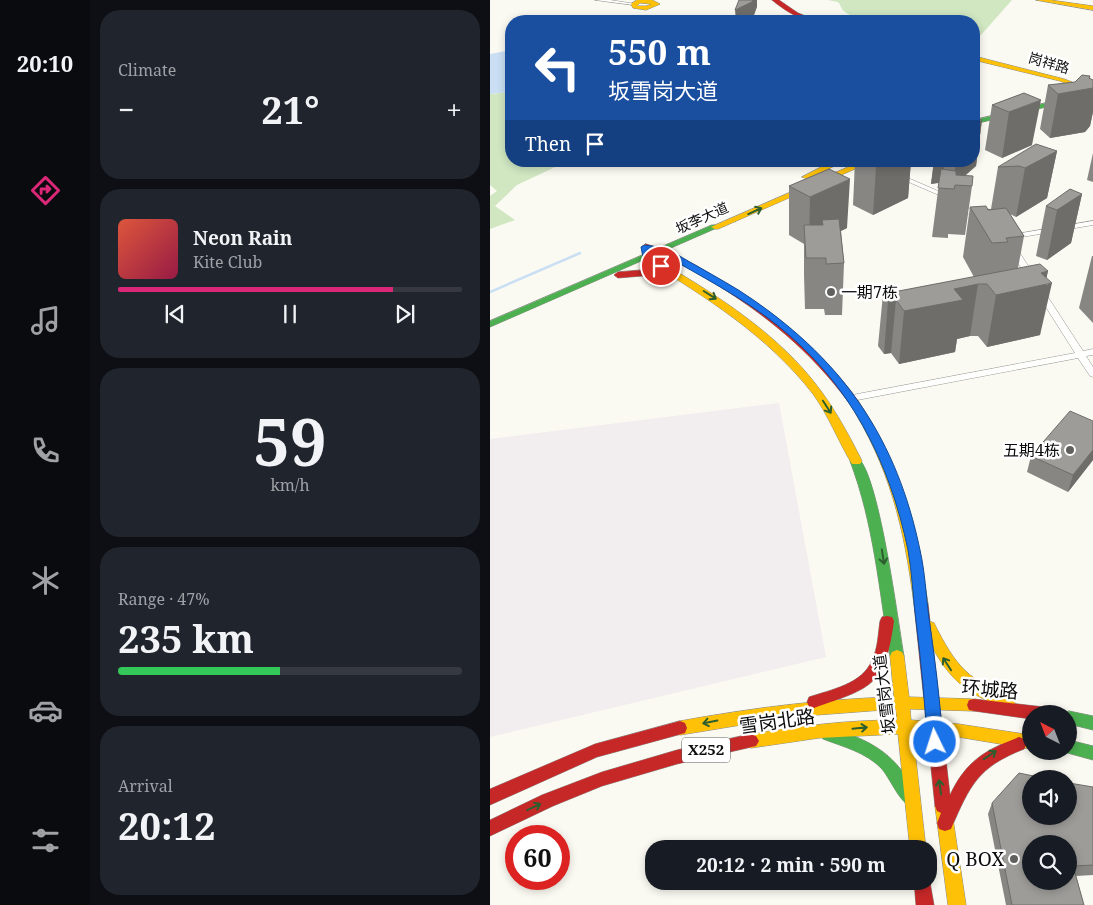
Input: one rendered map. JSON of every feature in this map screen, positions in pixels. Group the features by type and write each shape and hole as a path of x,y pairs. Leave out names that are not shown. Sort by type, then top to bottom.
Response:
{"main road":[{"path":"768,0 790,15"},
{"path":"775,0 799,15"},
{"path":"1039,0 1093,8"},
{"path":"1068,0 1093,4"},
{"path":"634,4 635,6 646,8 654,7 653,1"},
{"name":"岗祥路","path":"980,60 1054,78 1070,83 1075,88"},
{"path":"980,110 1075,88 1091,94"},
{"path":"980,121 1091,94"},
{"path":"1055,102 1072,102 1093,107"},
{"name":"坂李大道","path":"490,324 582,285 646,252 827,167"},
{"name":"坂李大道","path":"664,251 856,167"},
{"path":"703,274 687,262 684,253 689,244 710,231"},
{"path":"646,252 664,251 735,292 780,322 821,360 852,398 885,456 902,501 914,552 933,702 934,728 945,823 957,905"},
{"name":"坂李大道","path":"490,312 646,252"},
{"name":"坂雪岗大道","path":"646,252 688,282 733,310 775,345 806,379 836,421 856,460 872,505 883,555 889,611 901,678 904,727 917,840"},
{"path":"582,285 621,275 642,272 688,282"},
{"path":"490,331 540,303"},
{"path":"921,608 940,653 951,671 969,685 992,697 1022,707"},
{"path":"798,709 852,688 867,679 877,667 889,611"},
{"name":"雪岗北路","path":"490,797 564,763 630,740 707,722 770,711 903,702 933,702"},
{"name":"环城路","path":"933,702 1022,710"},
{"path":"1078,720 1093,723"},
{"name":"雪岗北路","path":"490,828 557,796 600,780 701,750 776,736 866,727 934,728"},
{"name":"X252","path":"934,728 1022,741"},
{"path":"821,732 856,742 874,750 887,762 903,783 914,808"},
{"path":"945,823 963,783 977,764 999,749 1022,744"},
{"path":"1078,749 1093,753"},
{"path":"923,890 925,905"}],"street":[{"path":"597,0 634,4"},
{"path":"906,179 949,198 987,222"},
{"path":"1093,223 1003,235 1093,374"},
{"path":"852,398 1093,352"}],"shaded area":[{"path":"779,403 826,657 490,737 490,439"}],"green space":[{"path":"828,0 1012,0 980,35 980,15 852,15 843,10 838,2"},
{"path":"505,93 505,167 555,167 517,185 495,206 515,220 490,229 490,196 497,191 490,185 490,94"}],"water":[{"path":"505,51 505,93 490,94 490,54"}],"building":[{"path":"739,0 753,0 735,10"},
{"path":"1082,75 1090,76 1089,78 1093,80 1093,88 1058,94 1048,85 1075,82"},
{"path":"1024,93 1041,100 1009,112 992,105"},
{"path":"1036,144 1057,151 1025,168 1019,166 998,167"},
{"path":"829,169 850,179 810,197 789,186"},
{"path":"941,169 956,171 956,175 973,176 972,186 955,185 954,189 938,188"},
{"path":"1070,189 1082,194 1057,210 1046,206"},
{"path":"986,206 988,210 1006,208 1024,236 1006,238 1008,242 992,243 970,207"},
{"path":"839,219 844,263 826,264 826,258 806,258 804,225 823,225 822,220"},
{"path":"1040,264 1048,271 1041,273 1052,283 996,295 987,284 978,284 954,289 963,300 904,311 896,300 888,301 883,294"},
{"name":"五期4栋","path":"1070,411 1093,421 1093,450 1073,475 1031,456"},
{"path":"1019,773 1022,774 1022,825 1077,825 1077,784 1093,787 1093,865 1077,866 1077,835 1022,835 1022,890 1077,890 1077,880 1084,905 1012,905 992,803"}],"waterway":[{"path":"490,292 580,253"}],"traffic: fast":[{"path":"980,121 1093,94"},
{"path":"490,324 715,227"},
{"path":"856,461 872,509 882,557 897,656"},
{"path":"1078,720 1093,723"},
{"path":"828,734 856,743 877,755 894,772 909,797"},
{"path":"1078,749 1093,753"}],"traffic: slow":[{"path":"1039,0 1093,8"},
{"path":"639,1 650,1 657,4 646,8 635,7 634,4 639,1"},
{"path":"980,60 1062,80 1070,83 1083,93"},
{"path":"806,177 827,167"},
{"path":"715,227 855,167"},
{"path":"646,247 647,257 742,319 769,341 794,366 817,393 838,425 856,461"},
{"path":"853,401 881,448 900,498 913,550 921,604"},
{"path":"929,627 943,655 959,675 979,690 1008,703"},
{"path":"897,656 917,840"},
{"path":"680,728 753,715 863,704 937,703 974,705"},
{"path":"751,741 819,731 865,727 945,729 1022,741"},
{"path":"943,806 957,905"}],"traffic: jam":[{"path":"775,0 799,15"},
{"path":"646,247 671,255 685,263 749,302 788,330 822,363 853,401"},
{"path":"618,275 642,273 673,278"},
{"path":"921,604 943,806"},
{"path":"814,702 853,688 876,669 880,659 887,621"},
{"path":"974,705 1022,711"},
{"path":"490,797 595,751 680,728"},
{"path":"490,828 602,779 677,757 751,741"},
{"path":"945,823 964,783 971,773 990,757 1019,744"},
{"path":"923,890 925,905"}],"place":[{"name":"一期7栋","path":"831,292"},
{"name":"五期4栋","path":"1070,450"},
{"name":"Q BOX","path":"1014,859"}],"route":[{"path":"661,266 647,257 645,247 664,251 735,292 780,322 808,347 833,374 852,398 875,435 894,478 909,525 918,579 933,702 935,742"}]}
